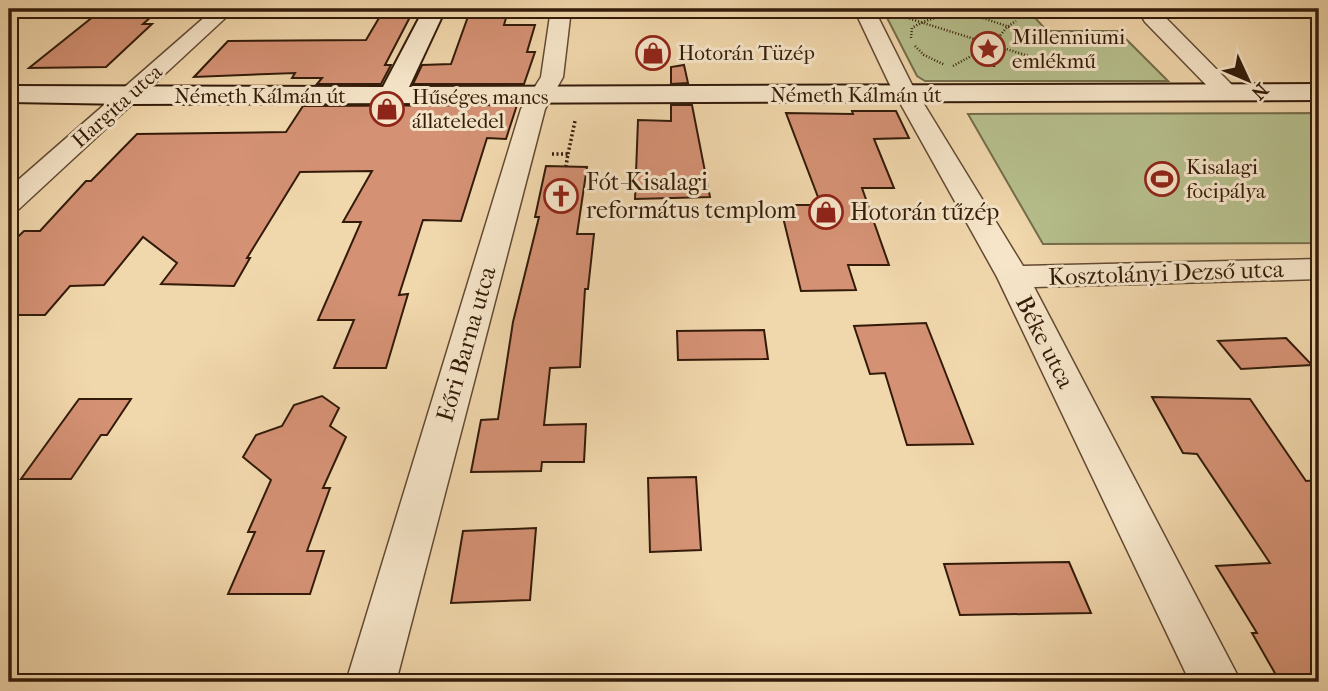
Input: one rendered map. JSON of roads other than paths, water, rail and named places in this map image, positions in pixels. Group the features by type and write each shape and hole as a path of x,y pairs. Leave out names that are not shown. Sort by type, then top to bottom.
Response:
{"street":[{"name":"Hargita utca","path":"9,203 225,9"},
{"name":"Eőri Barna utca","path":"371,682 533,109 552,77 561,9"},
{"name":"Béke utca","path":"866,11 908,95 1013,277 1216,682"},
{"path":"1147,11 1226,92"},
{"path":"392,95 433,12"},
{"name":"Németh Kálmán út","path":"9,94 908,95 1319,92"},
{"name":"Kosztolányi Dezső utca","path":"1013,277 1319,269"}],"lane":[{"path":"1029,14 1147,11"}],"place":[{"name":"Millenniumi emlékmű","path":"988,49"},
{"name":"Hotorán Tüzép","path":"653,53"},
{"name":"Hűséges mancs állateledel","path":"387,109"},
{"name":"Kisalagi focipálya","path":"1162,179"},
{"name":"Fót-Kisalagi református templom","path":"561,196"},
{"name":"Hotorán tűzép","path":"826,212"}]}
